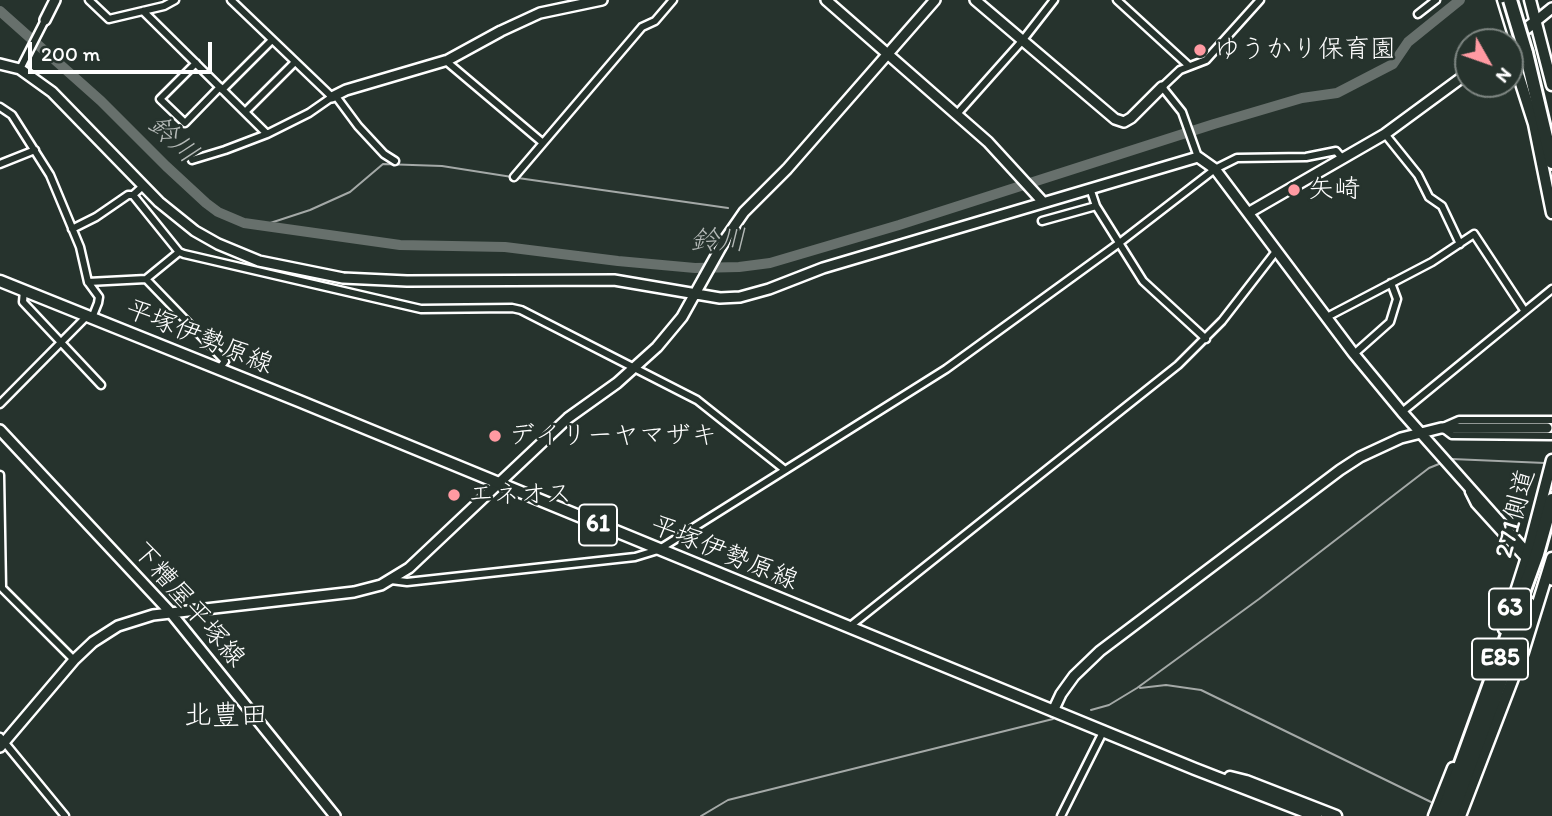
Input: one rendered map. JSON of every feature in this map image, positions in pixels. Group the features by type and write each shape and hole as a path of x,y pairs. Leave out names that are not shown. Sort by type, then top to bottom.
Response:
{"highway":[{"path":"1510,0 1529,51 1552,129"},
{"path":"1518,0 1552,162"},
{"name":"E85","path":"1442,816 1528,580 1552,499"},
{"name":"E85","path":"1451,816 1514,645 1552,530"}],"main road":[{"path":"1530,0 1552,85"},
{"path":"1524,32 1536,21"},
{"path":"1524,89 1552,213"},
{"name":"平塚伊勢原線","path":"0,281 1316,816"},
{"name":"271側道","path":"1434,816 1499,643 1526,560 1552,460"},
{"name":"63","path":"1460,816 1550,582 1552,558"},
{"path":"1195,769 1241,794 1298,816"},
{"path":"1195,769 1246,781 1336,816"}],"street":[{"path":"20,69 55,0"},
{"path":"89,0 109,19 164,6 175,0"},
{"path":"231,0 333,96 384,154 395,161"},
{"path":"192,160 267,134 346,90 446,61 558,4 601,0"},
{"path":"514,177 642,27 655,21 673,0"},
{"path":"826,0 957,114 1042,200"},
{"path":"65,816 1,741 93,642 134,619 354,592 391,580 409,568 568,418 635,368 682,317 724,241 744,212 787,169 934,0"},
{"path":"975,0 1115,119 1124,122 1180,70 1198,65 1216,51 1260,0"},
{"path":"957,114 1022,41 1054,0"},
{"path":"1118,0 1189,66"},
{"path":"1418,14 1436,0"},
{"path":"1501,0 1508,28"},
{"path":"143,10 267,134"},
{"path":"1536,21 1551,10"},
{"path":"195,63 160,99 185,123 272,40"},
{"path":"446,61 543,143"},
{"path":"245,112 295,62"},
{"path":"0,64 20,69 52,92 143,186 176,216 218,244 259,261 343,278 407,281 614,280 698,290 720,298 756,293 823,268 1042,200 1198,156"},
{"path":"1248,213 1385,134 1454,83"},
{"path":"1162,88 1182,112 1198,156 1215,169 1354,354 1402,412 1523,548"},
{"path":"0,107 12,115 50,175 85,264 89,282 99,297 99,303 89,317 0,404"},
{"path":"1385,134 1418,174 1429,197 1442,206 1460,244"},
{"path":"0,164 35,150"},
{"path":"391,580 407,582 635,557 658,550 946,369 1118,244 1215,169 1237,158 1306,157 1336,151 1342,158"},
{"path":"72,229 96,217 128,195 133,195 143,186"},
{"path":"1090,188 1096,206 1143,281 1206,339"},
{"path":"133,195 179,252 191,257 421,309 520,310 697,400 785,470"},
{"path":"1042,221 1096,206"},
{"path":"1327,317 1432,262 1474,233 1524,310"},
{"path":"849,627 1178,365 1206,339 1277,250"},
{"path":"89,282 146,279 179,252"},
{"path":"146,279 225,361 219,369"},
{"path":"1354,354 1390,321 1397,299 1391,283"},
{"path":"1402,412 1552,289"},
{"path":"24,290 23,302 102,385"},
{"path":"1053,711 1061,694 1086,664 1340,470 1378,447 1419,432 1441,428 1551,427"},
{"name":"下糟屋平塚線","path":"0,430 171,613 335,816"},
{"path":"0,475 1,587 74,660"},
{"path":"1463,481 1475,504 1526,560"},
{"path":"1061,816 1104,730"}],"waterway":[{"name":"鈴川","path":"0,11 101,101 206,203 218,212 244,223 400,245 505,247 695,268 770,263 899,225 1214,124 1302,98 1337,93 1393,64 1408,42 1460,0"},
{"path":"258,227 310,210 350,192 383,164 442,166 512,177"},
{"path":"518,178 728,208"},
{"path":"1452,459 1545,463"},
{"path":"1091,710 1109,705 1137,688 1259,599 1429,468 1439,464"},
{"path":"1140,688 1166,685 1201,690 1431,802"},
{"path":"701,816 728,800 1053,719"}],"place":[{"name":"ゆうかり保育園","path":"1200,50"},
{"name":"矢崎","path":"1294,190"},
{"name":"デイリーヤマザキ","path":"495,436"},
{"name":"エネオス","path":"454,495"}],"district":[{"name":"北豊田","path":"226,717"}]}
